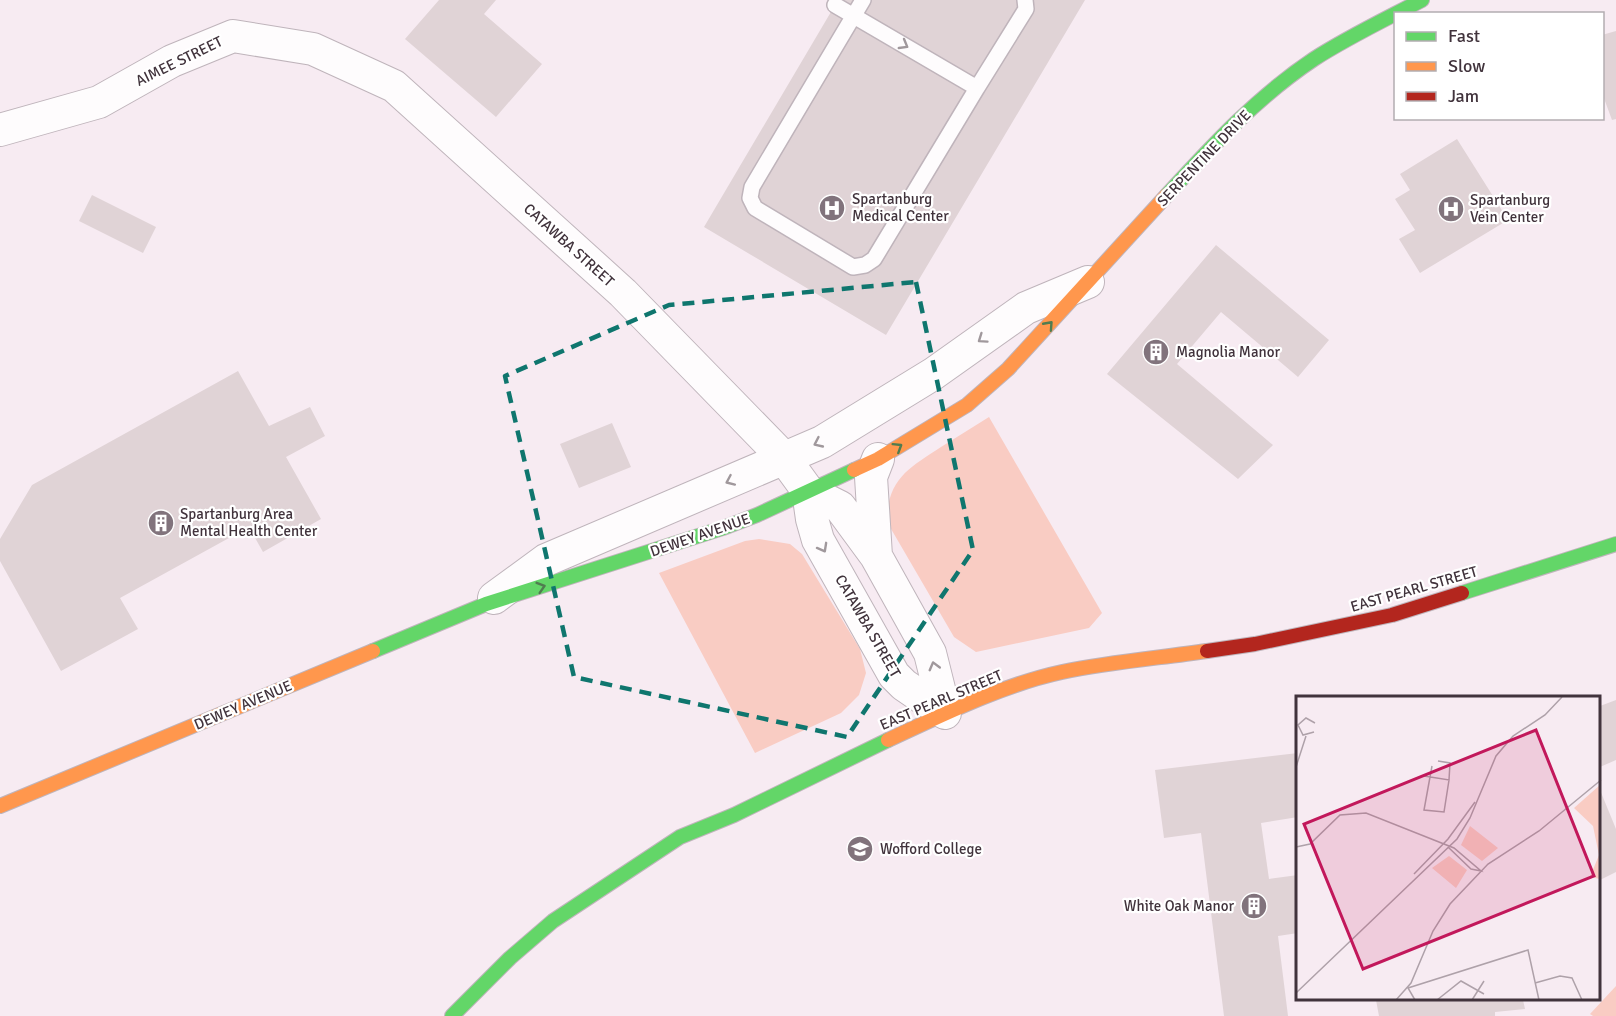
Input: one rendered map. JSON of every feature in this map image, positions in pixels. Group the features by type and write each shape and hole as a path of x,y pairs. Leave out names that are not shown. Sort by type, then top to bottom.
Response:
{"street":[{"name":"SERPENTINE DRIVE","path":"1400,12 1422,0"},
{"name":"SERPENTINE DRIVE","path":"808,491 878,459 967,405 1008,369 1225,132 1268,93 1314,59 1394,15"},
{"name":"AIMEE STREET","path":"0,130 99,102 172,61 233,36 313,49 394,86 499,183"},
{"name":"CATAWBA STREET","path":"499,183 623,293 784,458 808,491 840,507 876,556 930,653 945,713"},
{"name":"SERPENTINE DRIVE","path":"784,458 854,423 933,374 1026,308 1088,282"},
{"name":"DEWEY AVENUE","path":"486,604 546,560 784,458"},
{"name":"CATAWBA STREET","path":"876,556 871,477 878,459"},
{"name":"CATAWBA STREET","path":"808,491 818,540 894,675 904,685 945,713"},
{"name":"DEWEY AVENUE","path":"0,806 486,604 723,528 758,515 808,491"},
{"name":"EAST PEARL STREET","path":"452,1016 510,958 553,921 680,837 734,815 945,713 1006,689 1062,672 1255,644 1392,615 1616,544"}],"lane":[{"path":"863,0 752,187 750,198 755,208 854,267 865,265 874,259 1026,9 1025,0"},
{"path":"835,4 977,88"}],"highlighted area":[{"path":"916,282 973,550 847,737 574,677 505,376 669,305"}],"shaded area":[{"path":"989,417 1102,613 1089,628 976,652 954,637 887,522 891,495 902,476 941,447"},
{"path":"759,539 790,544 802,554 860,649 866,673 859,695 841,713 755,753 659,573 745,541"},
{"path":"1616,986 1616,1016 1590,1014"}],"building":[{"path":"439,0 496,0 484,14 542,64 496,117 405,39"},
{"path":"838,0 1085,0 886,335 704,227"},
{"path":"1616,31 1616,119 1612,120 1604,98 1604,34"},
{"name":"Spartanburg Vein Center","path":"1457,139 1508,220 1420,273 1399,239 1415,230 1395,199 1410,190 1400,174"},
{"path":"92,195 156,227 143,253 79,221"},
{"name":"Magnolia Manor","path":"1216,245 1329,340 1298,377 1221,312 1177,364 1273,445 1238,479 1107,374"},
{"name":"Spartanburg Area Mental Health Center","path":"238,371 269,426 310,407 325,436 286,457 321,519 263,552 249,527 120,598 138,629 61,671 0,561 0,539 32,485"},
{"path":"612,423 631,467 579,488 560,444"},
{"path":"1616,700 1616,760 1601,767 1601,706"},
{"name":"White Oak Manor","path":"1296,753 1296,817 1261,823 1269,879 1296,875 1296,933 1278,936 1288,1016 1224,1016 1201,833 1164,838 1155,770"},
{"path":"1601,792 1616,829 1616,872 1601,880"},
{"path":"1376,1001 1523,1001 1525,1009 1495,1012 1495,1016 1379,1016"}],"traffic: fast":[{"path":"1399,12 1422,0"},
{"path":"1167,195 1201,158 1273,89 1340,43 1394,15"},
{"path":"373,651 486,604 723,528 757,515 854,470"},
{"path":"1462,593 1616,544"},
{"path":"452,1016 510,958 553,921 680,837 734,815 888,740"}],"traffic: slow":[{"path":"854,470 878,459 967,405 1008,369 1167,195"},
{"path":"0,806 373,651"},
{"path":"888,740 1017,684 1098,665 1207,651"}],"traffic: jam":[{"path":"1207,651 1255,644 1392,615 1462,593"}],"place":[{"name":"Spartanburg Medical Center","path":"832,208"},
{"name":"Spartanburg Vein Center","path":"1451,209"},
{"name":"Magnolia Manor","path":"1156,352"},
{"name":"Spartanburg Area Mental Health Center","path":"161,523"},
{"name":"Wofford College","path":"860,849"},
{"name":"White Oak Manor","path":"1254,906"}]}
